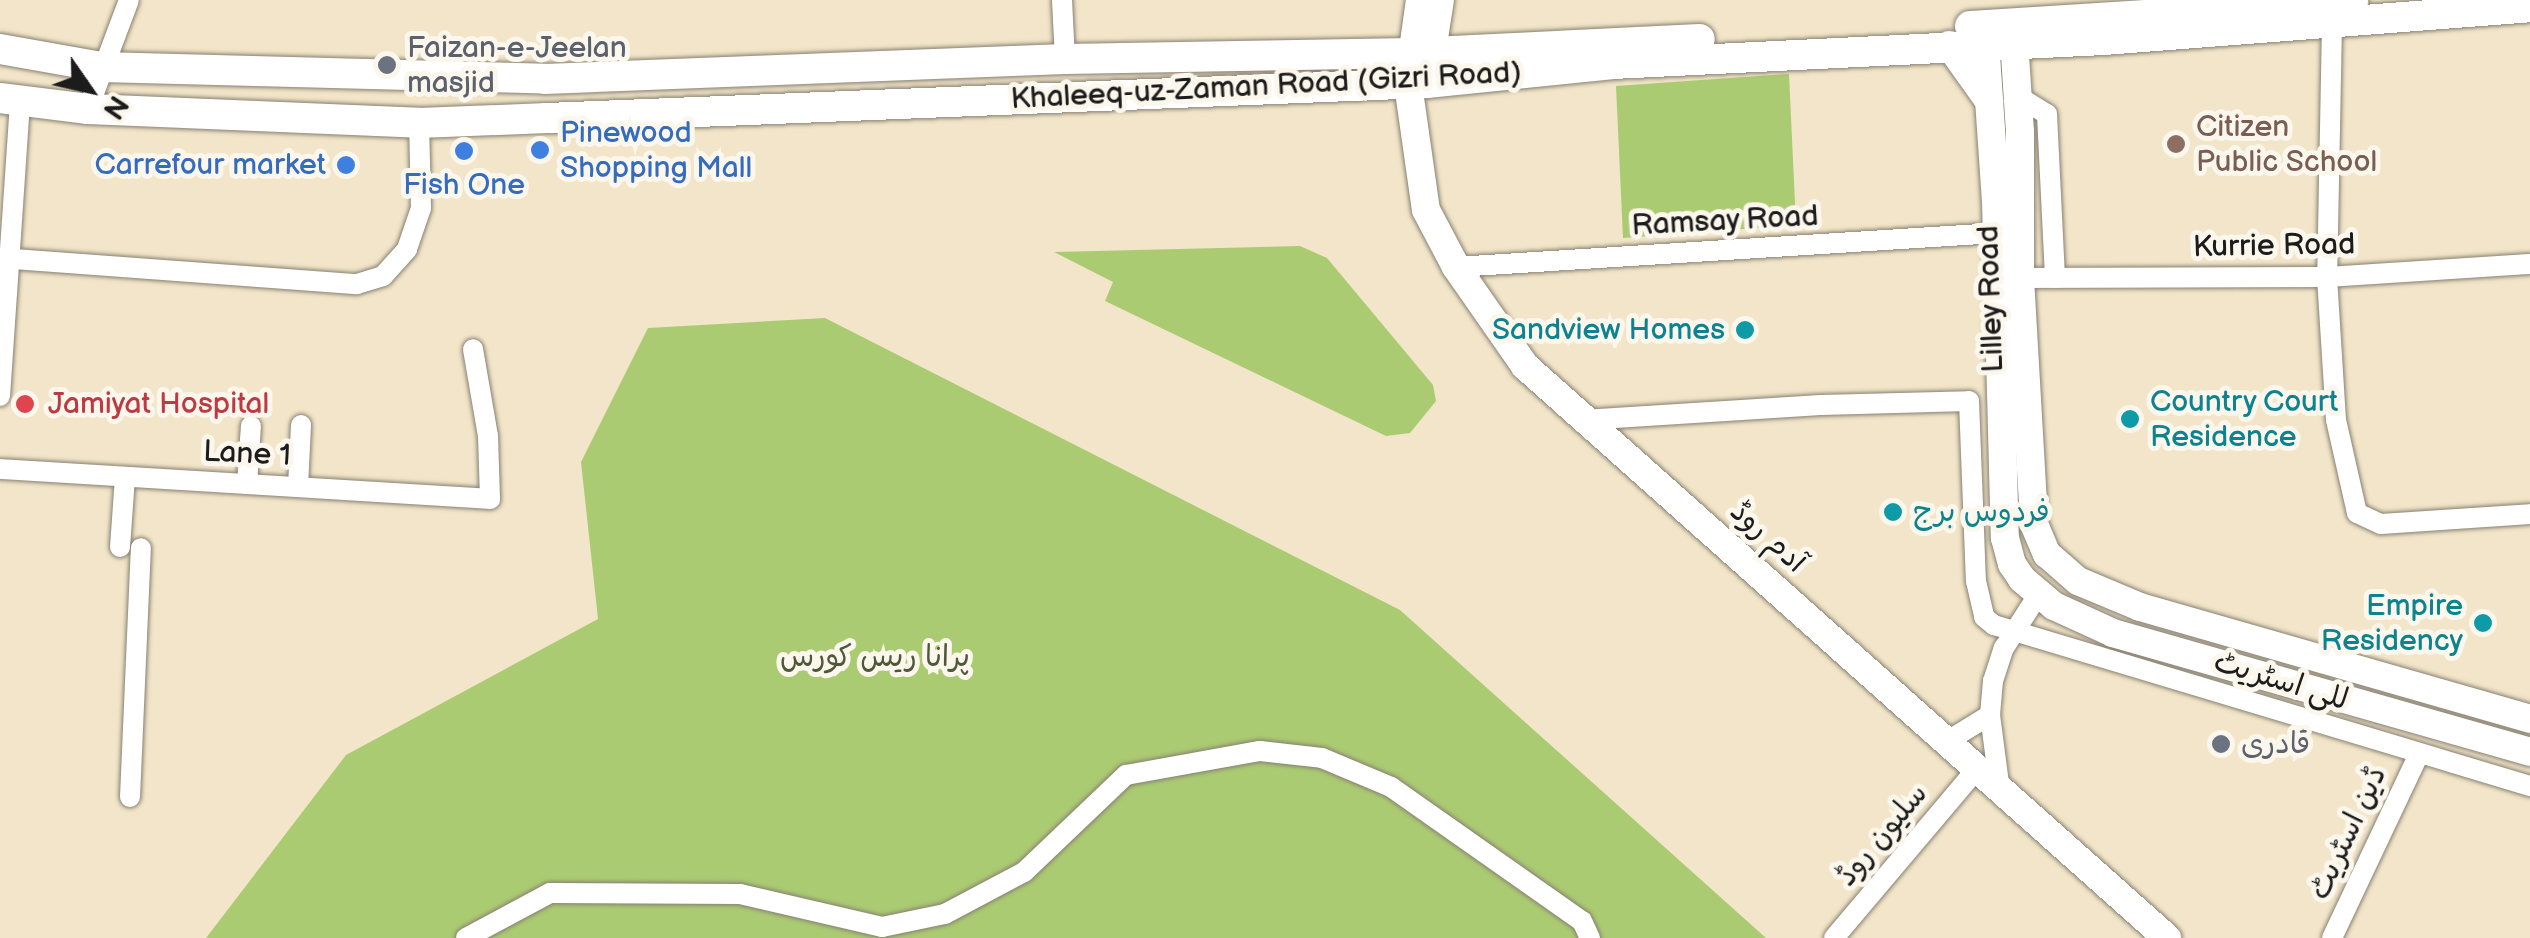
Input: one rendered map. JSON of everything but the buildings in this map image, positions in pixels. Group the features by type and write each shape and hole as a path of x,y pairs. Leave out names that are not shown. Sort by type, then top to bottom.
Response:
{"main road":[{"path":"1420,0 1421,52"},
{"path":"1421,52 1440,0"},
{"name":"Khaleeq-uz-Zaman Road (Gizri Road)","path":"2332,9 2374,0"},
{"name":"Khaleeq-uz-Zaman Road (Gizri Road)","path":"0,50 101,67 545,79 1064,59 1421,52 2332,9 2442,12 2530,6"},
{"name":"Khaleeq-uz-Zaman Road (Gizri Road)","path":"10,99 88,109 419,122 1417,84 1613,64 1949,46 1997,27"},
{"name":"Lilley Road","path":"1997,27 2020,278 2034,524 2057,565 2093,589 2140,607 2530,719"},
{"path":"1949,46 2003,99"},
{"name":"آدم روڈ","path":"1421,52 1417,126 1426,210 1456,267 1525,366 2167,938"},
{"path":"810,68 814,106"},
{"name":"Lilley Road","path":"2003,99 1996,233 2004,538 2012,564 2038,595"},
{"path":"2038,595 2113,634 2530,752"}],"street":[{"path":"88,109 129,0"},
{"path":"1062,0 1064,59"},
{"path":"2332,9 2327,277 2336,420 2344,470 2357,513 2369,522 2530,514"},
{"path":"0,396 10,99"},
{"path":"2003,99 2046,114 2055,278"},
{"path":"5,258 356,284 382,276 407,249 420,208 419,122"},
{"name":"Ramsay Road","path":"1456,267 1996,233"},
{"name":"Kurrie Road","path":"2020,278 2327,277 2530,264"},
{"name":"Lane 1","path":"0,469 490,499 488,436 473,349"},
{"path":"1584,420 1821,405 1969,401 1979,603 1984,617 2014,634"},
{"path":"298,487 301,425"},
{"path":"247,484 251,426"},
{"path":"125,477 131,547 130,796"},
{"path":"2000,791 1990,715 1998,660 2038,595"},
{"name":"للی اسٹریٹ","path":"2014,634 2530,786"},
{"path":"1946,742 1990,715"},
{"path":"466,938 550,893 740,894 882,928 945,914 1024,872 1126,775 1260,751 1322,758 1391,787 1582,920 1590,938"},
{"name":"ڈین اسٹریٹ","path":"2332,938 2419,754"},
{"name":"سلیون روڈ","path":"1834,938 1976,770"}],"green space":[{"path":"1789,74 1796,225 1623,238 1616,86"},
{"path":"1300,246 1327,258 1433,385 1436,401 1410,433 1386,436 1105,301 1113,282 1054,252"},
{"name":"پرانا ریس کورس","path":"825,318 1400,610 1766,938 206,938 346,755 598,619 581,462 648,328"}],"place":[{"name":"Faizan-e-Jeelan masjid","path":"387,65"},
{"name":"Citizen Public School","path":"2176,144"},
{"name":"Pinewood Shopping Mall","path":"540,150"},
{"name":"Fish One","path":"464,151"},
{"name":"Carrefour market","path":"346,165"},
{"name":"Sandview Homes","path":"1745,330"},
{"name":"Jamiyat Hospital","path":"25,404"},
{"name":"Country Court Residence","path":"2130,419"},
{"name":"فردوس برج","path":"1893,512"},
{"name":"Empire Residency","path":"2483,623"},
{"name":"قادری","path":"2221,744"}]}
